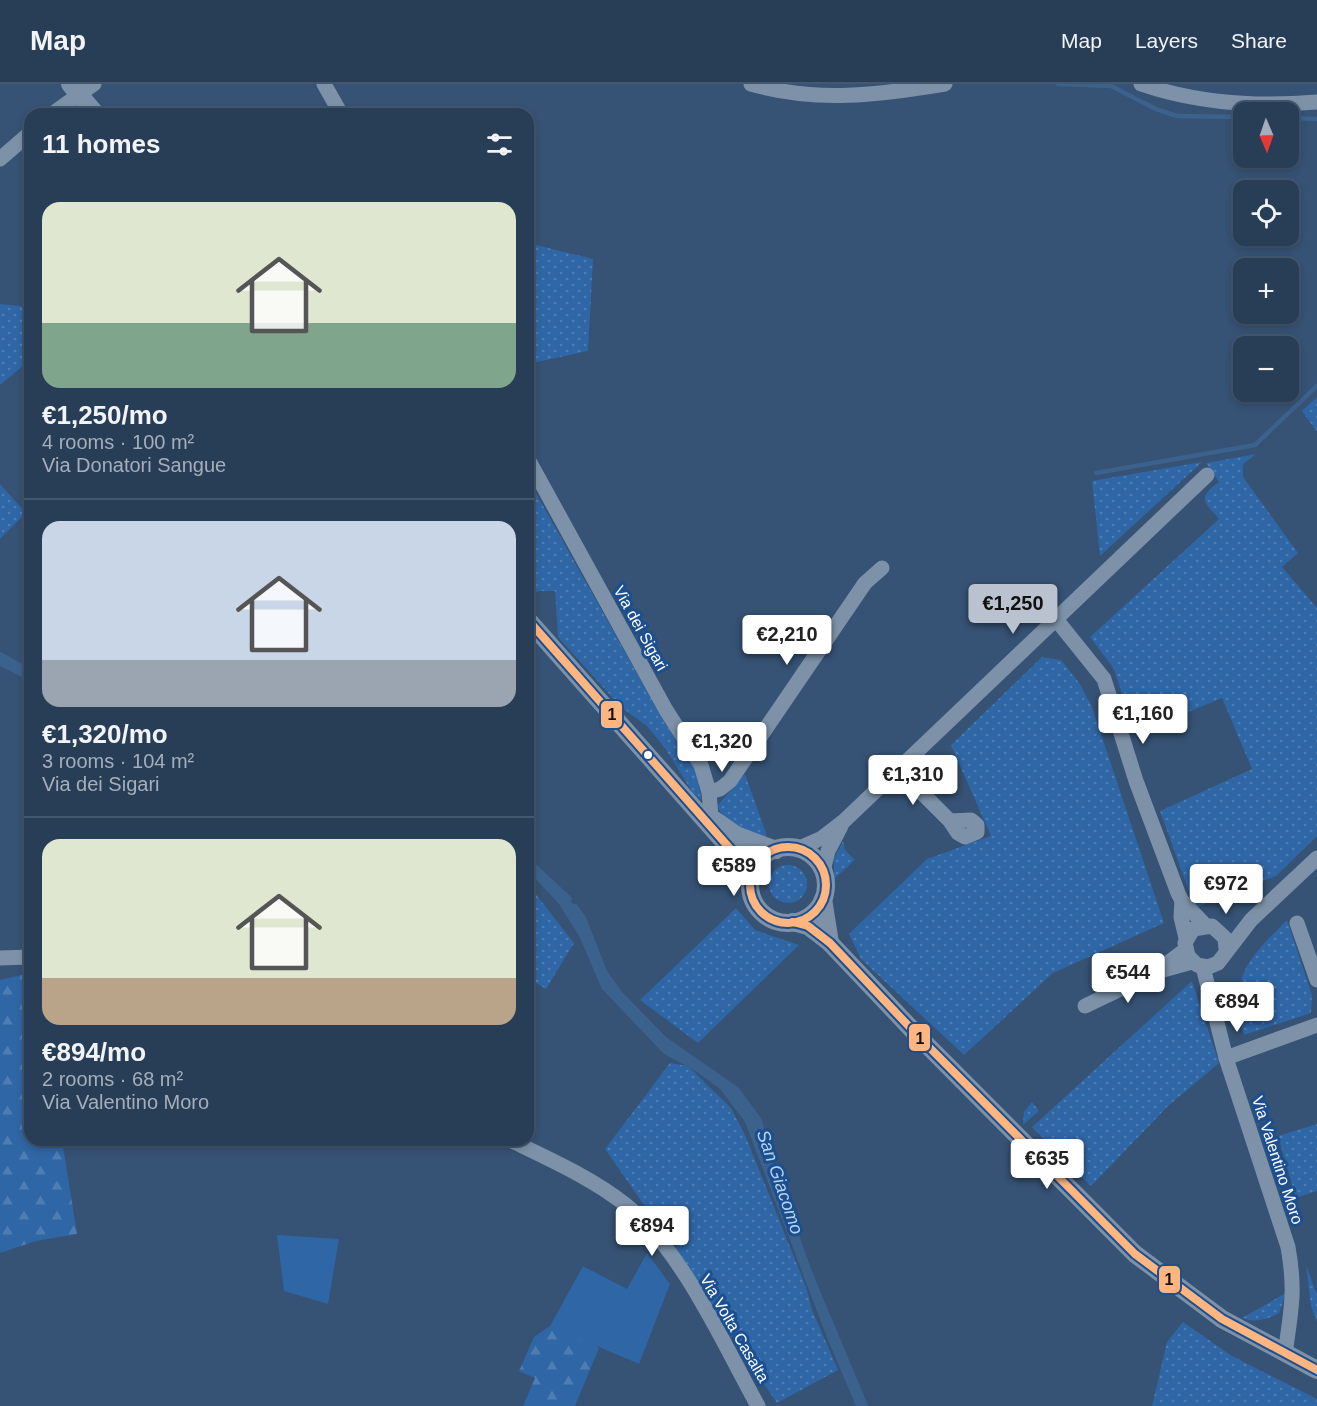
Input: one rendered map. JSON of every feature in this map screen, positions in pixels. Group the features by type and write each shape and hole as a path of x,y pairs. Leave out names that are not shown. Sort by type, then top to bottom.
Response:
{"street":[{"path":"57,108 74,89 94,84"},
{"path":"324,84 338,108"},
{"path":"751,84 792,94 820,97 945,84"},
{"path":"1141,84 1169,94 1201,99 1263,103 1317,102"},
{"path":"74,89 91,108"},
{"path":"0,159 24,138"},
{"name":"Via dei Sigari","path":"534,470 666,710 701,765 709,792 711,817"},
{"path":"680,794 736,835 776,850 797,849 822,837 844,821 1207,475"},
{"path":"709,792 720,789 730,781 865,583 882,568"},
{"name":"Via Valentino Moro","path":"1055,618 1104,679 1136,782 1182,901 1181,917 1217,1015 1226,1058 1288,1247 1294,1279 1294,1306 1285,1354"},
{"path":"534,627 741,861 751,879"},
{"path":"898,769 950,820"},
{"path":"793,922 814,912 823,899 826,887 823,871 828,851 844,821"},
{"path":"797,849 813,857 823,871"},
{"path":"776,850 758,862 751,879 752,897 757,907 776,921 808,926 830,943 920,1038 1135,1254 1222,1319 1317,1370"},
{"path":"1084,1006 1156,972 1197,956 1226,949 1242,934 1251,920 1317,858"},
{"path":"823,899 830,943"},
{"name":"Via Valentino Moro","path":"1182,901 1225,938 1226,949"},
{"path":"1197,956 1193,929 1251,920"},
{"path":"1297,923 1317,980"},
{"path":"0,958 24,957"},
{"path":"1226,1058 1317,1025"},
{"name":"Via Volta Casalta","path":"521,1146 626,1204 650,1228 688,1281 758,1406"}],"green space":[{"path":"534,244 593,259 588,351 534,363"},
{"path":"0,304 24,306 24,365 0,385"},
{"path":"1317,397 1317,432 1302,411"},
{"path":"1256,454 1243,464 1243,477 1298,553 1282,567 1317,608 1317,836 1276,876 1195,908 1160,811 1252,769 1222,698 1135,734 1114,669 1090,637 1219,519 1205,500 1208,492 1219,482 1206,463"},
{"path":"1202,462 1100,556 1092,481"},
{"path":"0,484 24,511 24,515 0,539"},
{"path":"534,490 662,718 696,771 702,801 693,793 665,748 647,726 621,707 558,637 555,591 534,593"},
{"path":"1042,657 1061,660 1080,684 1092,707 1164,923 1053,973 964,1055 861,959 849,934 927,859 991,836 951,745"},
{"path":"745,774 767,836 745,832 738,828 725,818 717,806"},
{"path":"843,841 845,850 855,860 834,879 834,859"},
{"path":"788,865 795,866 801,871 806,877 806,891 801,897 795,902 788,903 781,902 775,897 770,891 769,884 770,877 775,871 781,866"},
{"path":"534,892 574,943 546,989 534,982"},
{"path":"736,908 755,930 799,945 698,1043 640,1000"},
{"path":"1287,920 1312,995 1311,1013 1244,1035 1239,998 1245,971 1261,947"},
{"path":"24,974 24,1146 63,1146 77,1234 36,1241 0,1253 0,980"},
{"path":"1192,981 1219,1063 1168,1106 1091,1186 1032,1127"},
{"path":"670,1063 688,1066 731,1108 745,1135 806,1287 812,1310 838,1370 777,1403 685,1268 675,1246 680,1243 673,1228 660,1228 605,1149"},
{"path":"1032,1102 1039,1111 1023,1125 1024,1112"},
{"path":"1317,1124 1317,1191 1296,1198 1278,1136"},
{"path":"277,1235 339,1239 328,1304 284,1291"},
{"path":"647,1253 670,1284 639,1364 550,1326 583,1266 627,1289"},
{"path":"1306,1265 1317,1295 1317,1322 1311,1306"},
{"path":"1286,1293 1279,1313 1261,1320 1242,1318"},
{"path":"563,1317 599,1348 575,1406 523,1406 535,1378 519,1371 534,1337"},
{"path":"1183,1322 1232,1356 1317,1399 1317,1406 1152,1406 1167,1342"}],"water":[{"path":"0,654 24,668 24,678 0,666"},
{"path":"534,866 567,896 584,918 605,972 621,994 665,1039 737,1089 759,1119 811,1275 866,1406 856,1406 828,1340 745,1122 720,1089 694,1070 664,1054 602,989 579,936 559,904 534,877"}],"waterway":[{"path":"1058,84 1111,86 1156,109 1177,116 1233,117"},
{"path":"1299,118 1317,119"},
{"path":"1096,473 1255,445 1317,386"},
{"name":"San Giacomo","path":"0,654 24,668"},
{"name":"San Giacomo","path":"534,866 570,899"},
{"name":"San Giacomo","path":"575,906 584,918 605,972 621,994 665,1039 737,1089 759,1119 772,1160"},
{"name":"San Giacomo","path":"788,1211 811,1275 866,1406"}],"transit line":[{"name":"1","path":"534,627 741,861 751,879"},
{"name":"1","path":"788,847 802,850 815,858 823,871 826,885 823,899 815,912 802,920 788,923 774,920 761,912 753,899 750,885 753,871 761,858 774,850 788,847"},
{"name":"1","path":"793,922 808,926 830,943 920,1038 1135,1254 1222,1319 1317,1370"}]}
